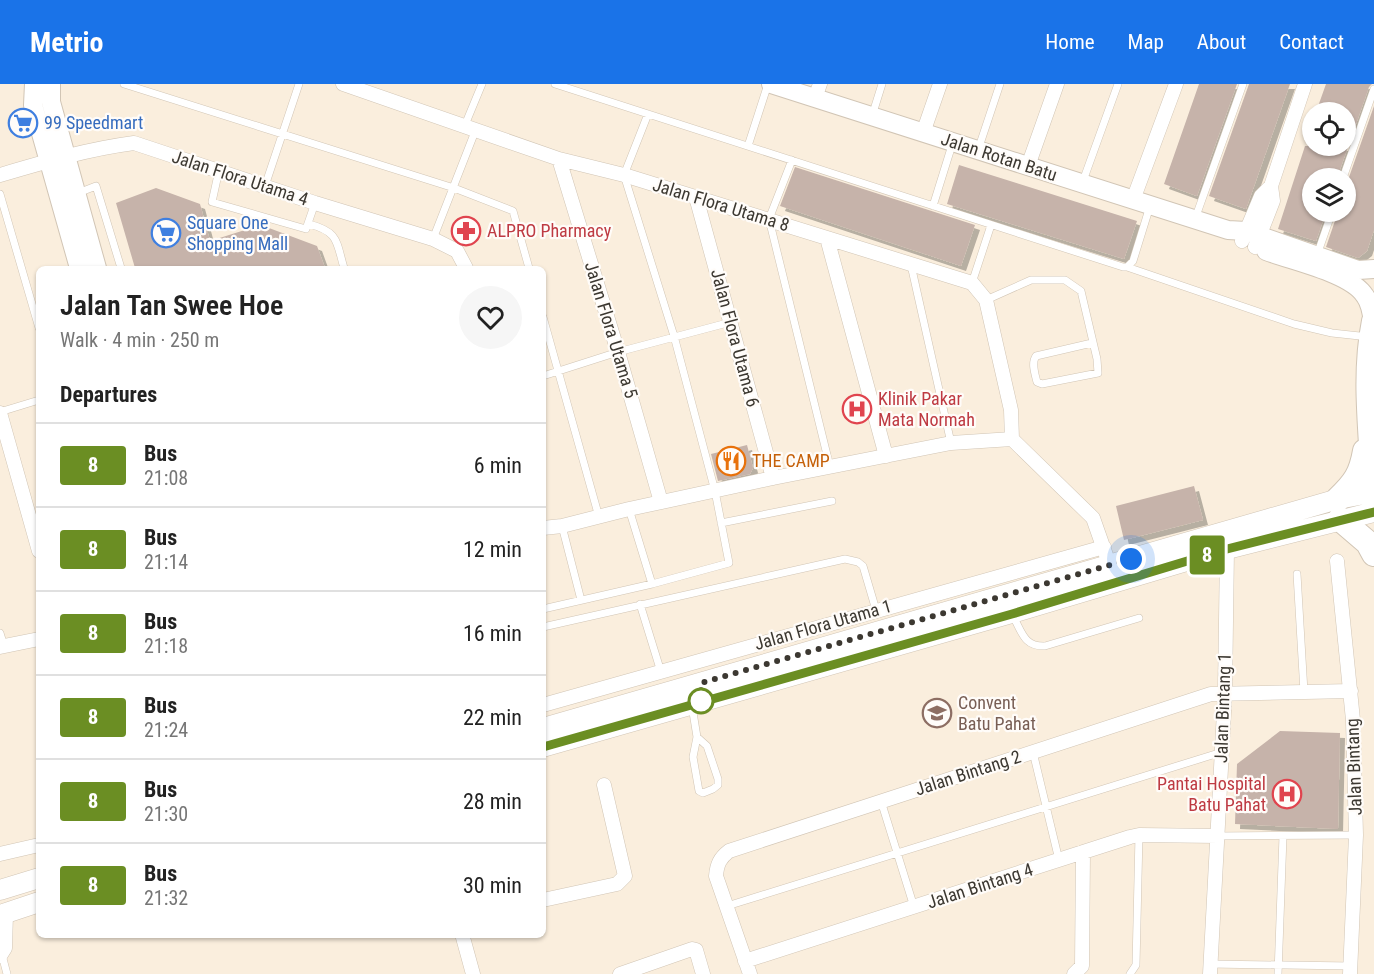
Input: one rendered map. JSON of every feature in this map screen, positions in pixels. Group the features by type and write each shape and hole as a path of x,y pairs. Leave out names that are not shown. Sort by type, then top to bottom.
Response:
{"highway":[{"path":"1373,327 1368,384 1374,503"},
{"path":"1369,432 1361,471 1339,509 1368,543 1374,554"}],"main road":[{"path":"546,746 1012,614 1227,549 1339,509 1374,492"},
{"path":"546,728 1106,556 1339,509 1374,512"},
{"path":"0,890 36,879"},
{"path":"3,914 36,903"}],"street":[{"path":"34,84 33,105 56,159 75,194 96,266"},
{"path":"51,84 56,159 79,266"},
{"name":"Jalan Flora Utama 8","path":"343,84 559,159 624,175 972,283"},
{"name":"Jalan Rotan Batu","path":"770,84 818,91 872,116 1246,237 1348,280 1365,295 1371,308 1373,327"},
{"path":"923,133 940,84"},
{"path":"1028,166 1057,84"},
{"path":"1142,203 1176,84"},
{"path":"1246,237 1260,196 1271,186 1305,84"},
{"name":"Jalan Flora Utama 4","path":"0,175 108,146 134,143 433,239 457,251 465,266"},
{"name":"Jalan Flora Utama 5","path":"559,159 661,502"},
{"name":"Jalan Flora Utama 6","path":"696,197 773,478"},
{"name":"Jalan Rotan Batu","path":"1246,237 1366,269"},
{"path":"827,238 886,456"},
{"path":"1366,269 1374,258"},
{"path":"972,283 986,300 1011,410 1012,439 1093,518 1106,556"},
{"path":"0,412 36,540"},
{"path":"546,528 773,478 951,443 1012,439"},
{"name":"Jalan Bintang 1","path":"1210,969 1225,693 1227,549"},
{"name":"Jalan Flora Utama 1","path":"546,704 876,610 1106,556"},
{"name":"Jalan Bintang","path":"1337,561 1351,691 1356,836 1351,970"},
{"path":"1,642 36,639"},
{"name":"Jalan Bintang 2","path":"727,906 716,876 717,865 722,856 729,851 1211,694 1351,691"},
{"path":"546,897 617,884 625,876 603,785"},
{"name":"Jalan Bintang 4","path":"748,968 914,907 1139,835 1218,836"},
{"path":"0,854 36,846"},
{"path":"1079,973 1082,966 1083,852"},
{"path":"727,906 748,968"},
{"path":"1,955 4,948 3,914"},
{"path":"463,938 472,974"},
{"path":"620,974 690,949 696,950 703,974"}],"lane":[{"path":"124,84 453,188 513,211 528,266"},
{"path":"265,186 299,84"},
{"path":"433,239 453,188 482,84"},
{"path":"555,84 1127,267 1294,324 1332,333 1373,327"},
{"path":"748,146 770,84"},
{"path":"872,116 882,84"},
{"path":"978,150 1000,84"},
{"path":"1082,183 1118,84"},
{"path":"1195,219 1243,84"},
{"path":"1346,168 1374,89"},
{"path":"546,608 652,584 729,562 715,491 674,336 624,175 648,114"},
{"path":"933,206 953,142"},
{"path":"792,160 769,219 830,467"},
{"path":"219,170 212,202 306,229 315,203"},
{"path":"75,194 96,186 120,266"},
{"path":"0,194 36,318"},
{"path":"1127,267 1133,261 1142,203"},
{"path":"1317,255 1329,222"},
{"path":"309,224 322,227 334,236 343,266"},
{"path":"972,283 991,225"},
{"path":"911,265 951,443"},
{"path":"986,300 1031,280 1065,280 1081,291 1099,369 1096,375 1042,384 1037,382 1033,363 1036,356 1092,343"},
{"path":"546,375 618,352 730,322"},
{"path":"546,327 600,517"},
{"path":"0,412 36,401"},
{"path":"721,523 832,501"},
{"path":"629,509 652,584"},
{"path":"562,526 581,600"},
{"path":"546,626 845,559 858,562 863,566 876,610"},
{"path":"1297,574 1304,692"},
{"path":"640,604 662,672"},
{"path":"1012,614 1027,642 1035,646 1045,646 1139,618"},
{"path":"691,704 697,737 693,757 697,786 703,793 718,785 718,779 707,746 697,737"},
{"path":"1033,752 1059,860"},
{"path":"727,906 1222,752"},
{"path":"881,801 914,907"},
{"path":"1130,974 1136,965 1139,835"},
{"path":"1218,836 1356,836"},
{"path":"1278,970 1283,836"},
{"path":"1,955 7,974"},
{"path":"1210,969 1351,970"}],"building":[{"path":"1199,84 1237,84 1197,196 1164,184"},
{"path":"1249,84 1290,84 1246,209 1209,196"},
{"path":"1326,84 1372,84 1356,124 1356,102 1320,102"},
{"path":"1374,106 1374,230 1367,251 1358,258 1326,247 1335,222 1356,222 1356,168 1352,168"},
{"path":"1302,155 1345,156 1341,168 1302,168 1302,222 1323,222 1316,241 1278,229"},
{"path":"959,165 1137,221 1124,259 947,204"},
{"path":"795,167 975,225 961,266 780,206"},
{"name":"Square One Shopping Mall","path":"156,188 200,204 210,241 261,225 317,246 324,266 134,266 116,203"},
{"name":"THE CAMP","path":"747,445 753,468 750,474 718,481 711,454"},
{"path":"1194,486 1203,520 1124,540 1116,506"},
{"name":"Pantai Hospital Batu Pahat","path":"1280,731 1340,733 1338,829 1235,824 1237,764"}],"bus line":[{"name":"8","path":"546,746 1012,614 1227,549 1374,512"}],"place":[{"name":"99 Speedmart","path":"23,123"},
{"name":"ALPRO Pharmacy","path":"466,231"},
{"name":"Square One Shopping Mall","path":"166,233"},
{"name":"Klinik Pakar Mata Normah","path":"857,409"},
{"name":"THE CAMP","path":"731,461"},
{"name":"Convent Batu Pahat","path":"937,713"},
{"name":"Pantai Hospital Batu Pahat","path":"1287,794"}],"route":[{"path":"701,701 701,683 1131,559"}]}
